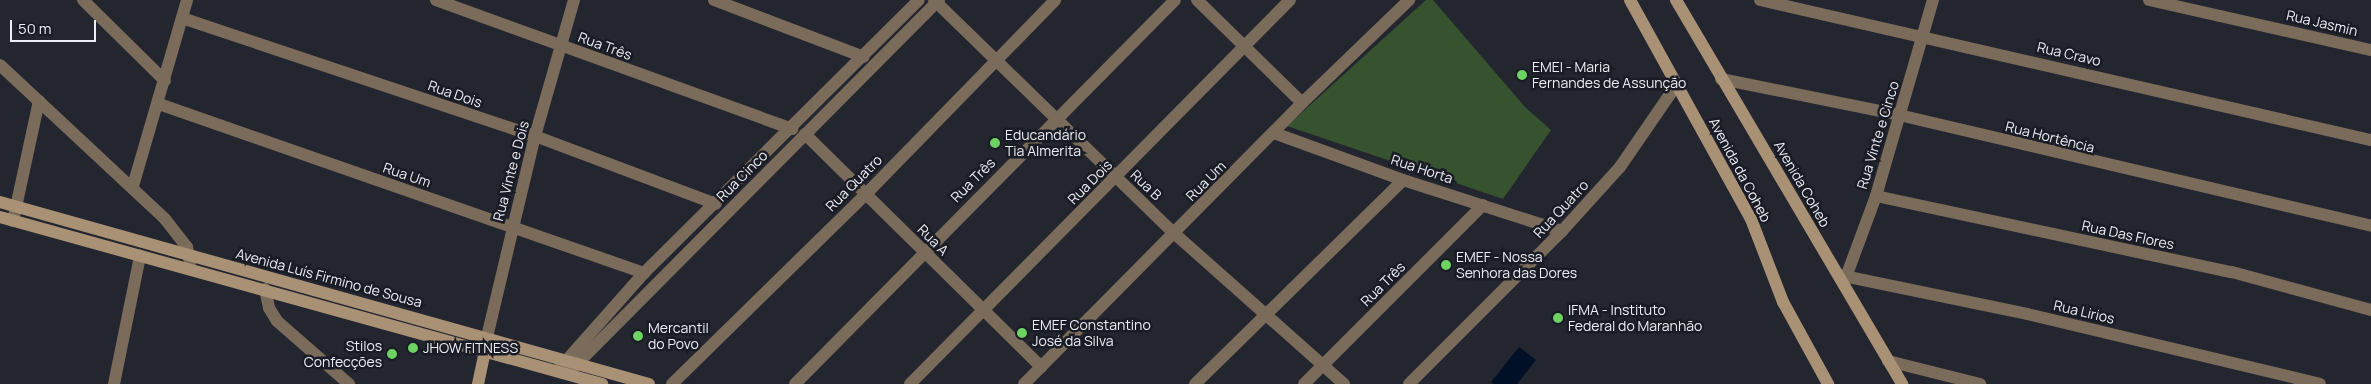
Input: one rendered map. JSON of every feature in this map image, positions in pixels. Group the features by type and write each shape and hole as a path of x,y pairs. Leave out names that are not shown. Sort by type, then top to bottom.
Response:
{"main road":[{"name":"Avenida da Coheb","path":"1630,0 1752,219 1783,302 1828,384"},
{"name":"Avenida Coheb","path":"1676,0 1721,79 1842,276 1902,384"},
{"name":"Avenida Luís Firmino de Sousa","path":"0,202 190,262 265,289 602,384"},
{"name":"Avenida Luís Firmino de Sousa","path":"0,217 140,256 190,262 487,337 649,384"},
{"name":"Rua Vinte e Dois","path":"478,384 486,352 487,337"}],"street":[{"path":"83,0 166,81"},
{"path":"133,186 166,81 187,0"},
{"name":"Rua Três","path":"436,0 792,128"},
{"name":"Rua Vinte e Dois","path":"487,337 535,136 574,0"},
{"path":"714,0 864,57"},
{"name":"Rua Cinco","path":"562,373 644,274 920,0"},
{"name":"Rua Quatro","path":"672,384 866,194 994,58 1054,0"},
{"name":"Rua Três","path":"794,384 923,251 1175,0"},
{"path":"1197,0 1302,103"},
{"name":"Rua Dois","path":"910,384 982,309 1116,177 1290,0"},
{"name":"Rua Um","path":"1024,384 1302,103 1409,0"},
{"name":"Rua Cravo","path":"1760,0 1924,36 2371,140"},
{"name":"Rua Vinte e Cinco","path":"1842,276 1876,196 1934,0"},
{"name":"Rua Jasmin","path":"2149,0 2371,50"},
{"name":"Rua Cinco","path":"571,361 805,134 936,1"},
{"name":"Rua B","path":"936,1 1174,234 1344,384"},
{"name":"Rua Dois","path":"182,18 535,136 716,204"},
{"path":"0,65 133,186 180,236 190,262"},
{"name":"Rua Hortência","path":"1721,79 1900,116 2371,226"},
{"name":"Rua Quatro","path":"1409,384 1562,231 1620,167 1677,84"},
{"path":"13,220 39,101"},
{"name":"Rua Um","path":"159,104 644,274"},
{"name":"Rua Horta","path":"1274,133 1403,180 1562,231"},
{"name":"Rua A","path":"805,134 1041,367"},
{"path":"1195,384 1403,180"},
{"name":"Rua Das Flores","path":"1876,196 2232,272 2371,310"},
{"name":"Rua Três","path":"1304,384 1484,205"},
{"path":"114,384 140,256"},
{"name":"Rua Lirios","path":"1842,276 2027,314 2320,384"},
{"path":"265,289 269,308 276,321 349,384"},
{"path":"1888,361 1980,384"}],"green space":[{"path":"1426,0 1433,0 1525,107 1551,130 1503,199 1287,126"}],"water":[{"path":"1519,347 1536,360 1517,384 1493,384 1491,382"}],"place":[{"name":"EMEI - Maria Fernandes de Assunção","path":"1522,75"},
{"name":"Educandário Tia Almerita","path":"995,143"},
{"name":"EMEF - Nossa Senhora das Dores","path":"1446,265"},
{"name":"IFMA - Instituto Federal do Maranhão","path":"1558,318"},
{"name":"EMEF Constantino José da Silva","path":"1022,333"},
{"name":"Mercantil do Povo","path":"638,336"},
{"name":"JHOW FITNESS","path":"413,348"},
{"name":"Stilos Confecções","path":"392,354"}]}
